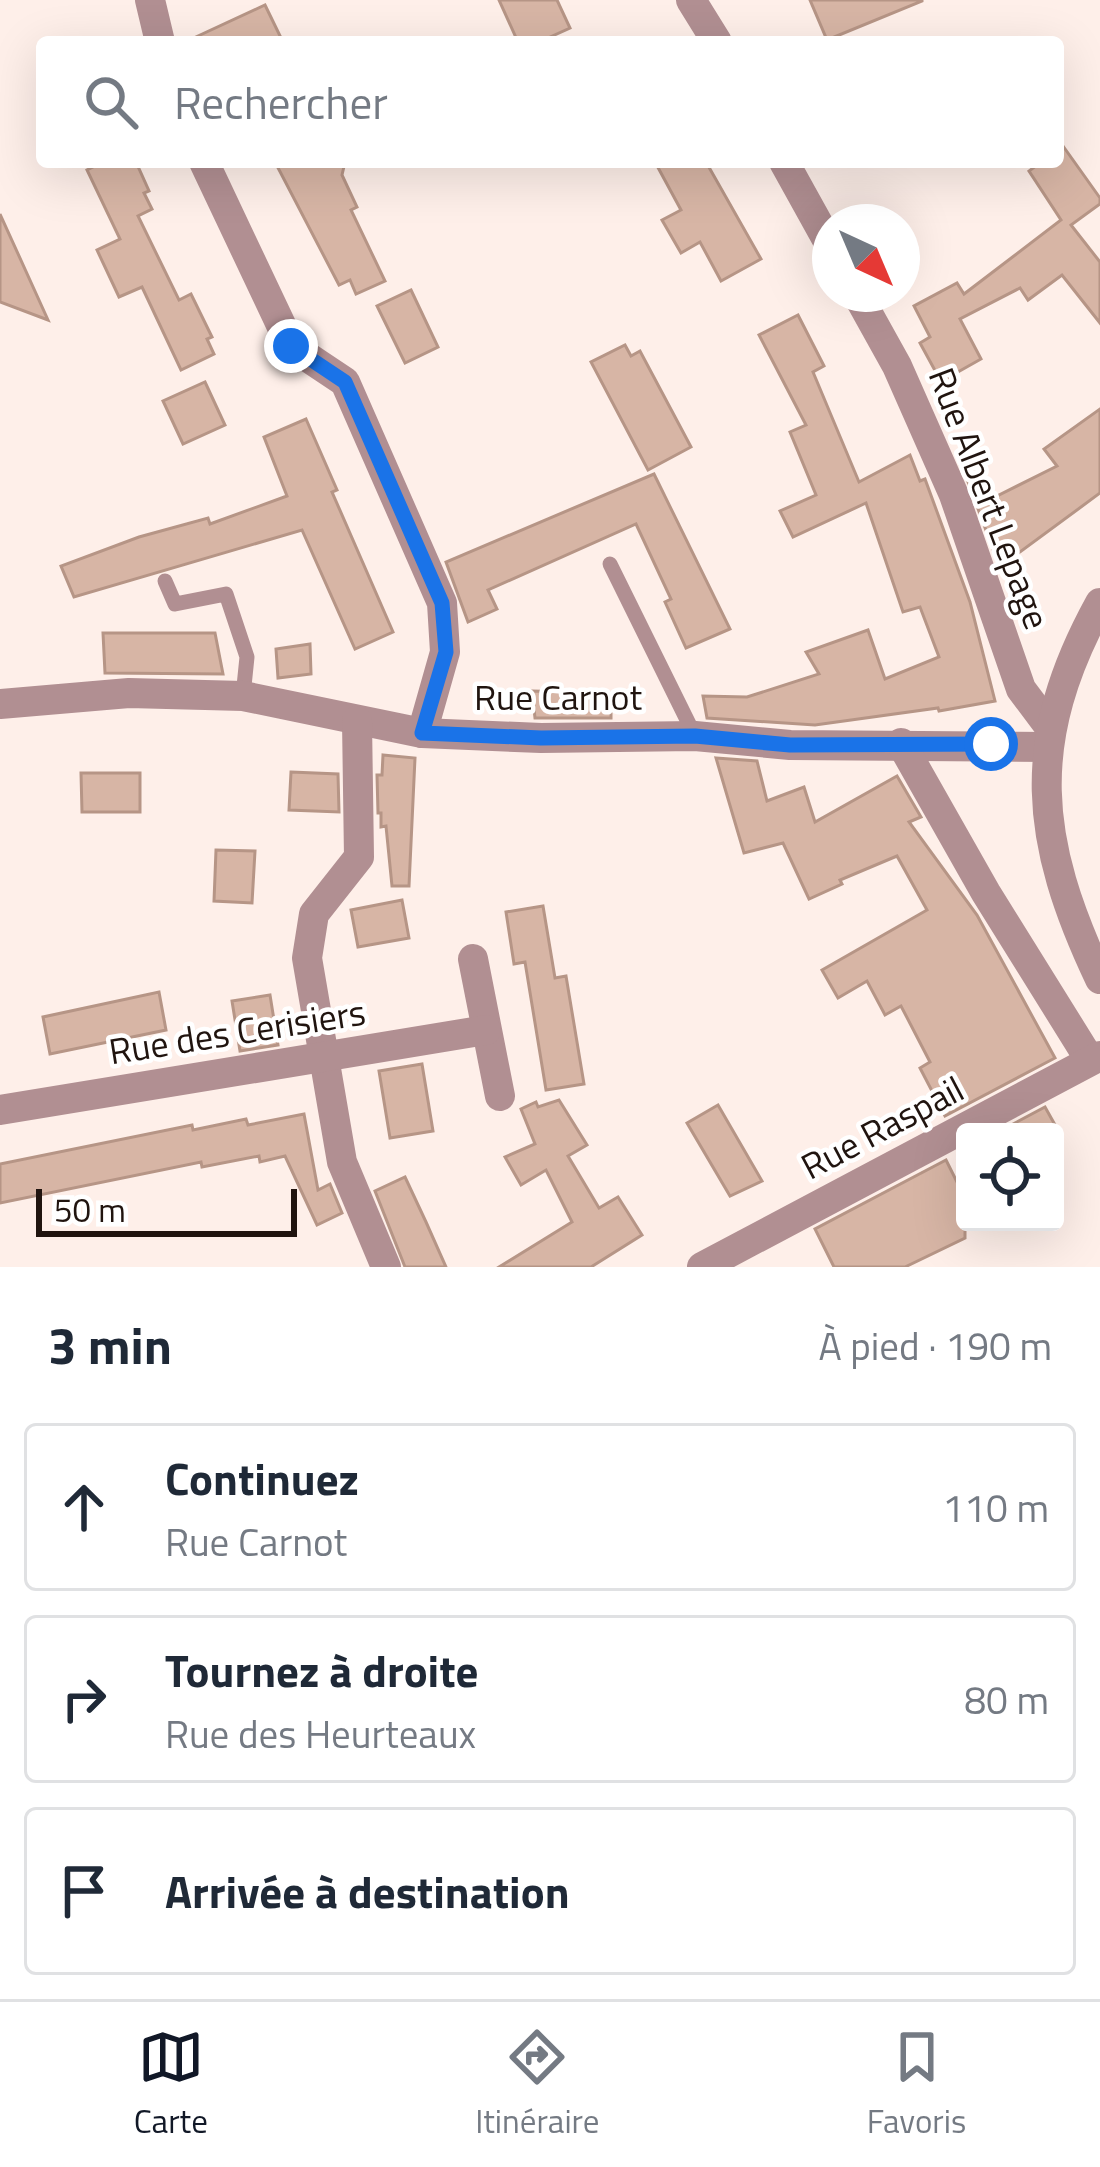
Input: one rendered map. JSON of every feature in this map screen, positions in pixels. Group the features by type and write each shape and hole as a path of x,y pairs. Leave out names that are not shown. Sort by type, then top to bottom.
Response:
{"street":[{"path":"150,0 159,36"},
{"path":"691,0 712,36"},
{"path":"207,168 291,346 345,382 442,603 446,652 422,733"},
{"path":"787,168 812,213"},
{"name":"Rue Albert Lepage","path":"867,312 897,366 953,495 1021,689 1049,738"},
{"path":"1100,603 1077,644 1049,738 1045,803 1053,854 1075,926 1100,979"},
{"name":"Rue Carnot","path":"0,704 129,693 243,696 422,733 541,738 695,736 790,745 1049,738"},
{"path":"357,721 359,857 314,914 307,958 342,1162 386,1267"},
{"path":"901,743 986,893 1097,1066"},
{"path":"473,959 500,1096"},
{"name":"Rue des Cerisiers","path":"0,1110 486,1030"},
{"name":"Rue Raspail","path":"702,1267 1097,1066"}],"lane":[{"path":"610,564 695,736"},
{"path":"166,581 175,604 226,593 247,657 243,696"}],"building":[{"path":"499,0 557,0 570,28 552,36 515,36"},
{"path":"810,0 922,0 837,36 825,36"},
{"path":"265,5 280,36 198,36"},
{"path":"1064,147 1100,198 1100,204 1071,225 1100,262 1100,323 1062,275 1028,300 1020,288 960,319 981,359 949,377 946,372 938,376 920,343 930,337 917,312 920,303 957,283 964,294 1061,220 1029,171 1064,168"},
{"path":"139,168 152,209 138,216 179,300 191,294 212,337 207,339 214,354 181,370 142,287 119,297 97,250 120,239 87,170"},
{"path":"278,168 344,168 342,175 357,207 351,210 385,281 356,294 350,280 339,285"},
{"path":"658,168 709,168 761,259 721,281 700,242 681,253 662,220 681,210"},
{"path":"0,214 48,320 0,302"},
{"path":"411,290 438,347 405,363 377,306"},
{"path":"798,315 824,366 813,372 859,482 910,455 920,481 925,479 970,602 995,701 815,725 707,718 703,696 747,697 819,674 806,652 868,630 885,679 939,657 920,607 903,612 866,503 793,537 780,511 816,495 790,432 806,425 759,335"},
{"path":"625,345 631,356 640,351 691,447 648,470 591,362"},
{"path":"205,382 225,425 183,444 163,401"},
{"path":"1100,409 1100,493 1020,552 997,560 961,463 971,458 989,500 1057,466 1044,449"},
{"path":"306,419 393,632 355,649 302,530 74,597 61,566 139,537 208,518 210,524 287,496 264,437"},
{"path":"654,474 730,629 686,648 665,602 671,599 636,524 488,590 497,609 468,622 446,562"},
{"path":"103,633 215,633 223,674 105,673"},
{"path":"310,644 311,674 278,678 276,649"},
{"path":"532,691 611,693 611,718 535,718"},
{"path":"383,755 415,758 409,886 392,886 386,826 381,827 378,813 377,775 382,775"},
{"path":"716,758 757,761 767,801 804,787 815,822 897,776 921,817 909,822 977,915 1055,1058 945,1116 920,1068 930,1062 901,1006 885,1015 867,981 838,998 822,970 927,910 897,856 809,899 783,843 744,853"},
{"path":"291,772 338,774 339,812 289,810"},
{"path":"81,773 140,773 140,812 82,812"},
{"path":"216,850 255,851 252,903 214,901"},
{"path":"402,900 409,938 358,947 351,910"},
{"path":"543,906 555,978 566,976 584,1084 546,1090 525,962 514,964 506,912"},
{"path":"159,992 166,1030 50,1054 43,1017"},
{"path":"270,995 278,1045 240,1051 232,1001"},
{"path":"422,1064 433,1131 390,1138 379,1071"},
{"path":"559,1100 587,1145 568,1156 599,1208 618,1197 642,1235 591,1267 499,1267 572,1222 546,1170 521,1185 505,1157 535,1144 521,1109"},
{"path":"718,1105 762,1181 730,1196 687,1123"},
{"path":"1045,1107 1054,1123 1015,1123"},
{"path":"304,1114 318,1190 330,1184 342,1213 317,1225 285,1156 202,1167 201,1162 0,1203 0,1164 192,1125 193,1130 246,1119 248,1125"},
{"path":"946,1160 956,1180 956,1231 965,1231 965,1238 905,1267 834,1267 815,1229"},
{"path":"405,1177 446,1267 405,1267 375,1191"}],"route":[{"path":"291,346 345,382 442,603 446,652 422,733 541,738 695,736 790,745 991,744"}]}
